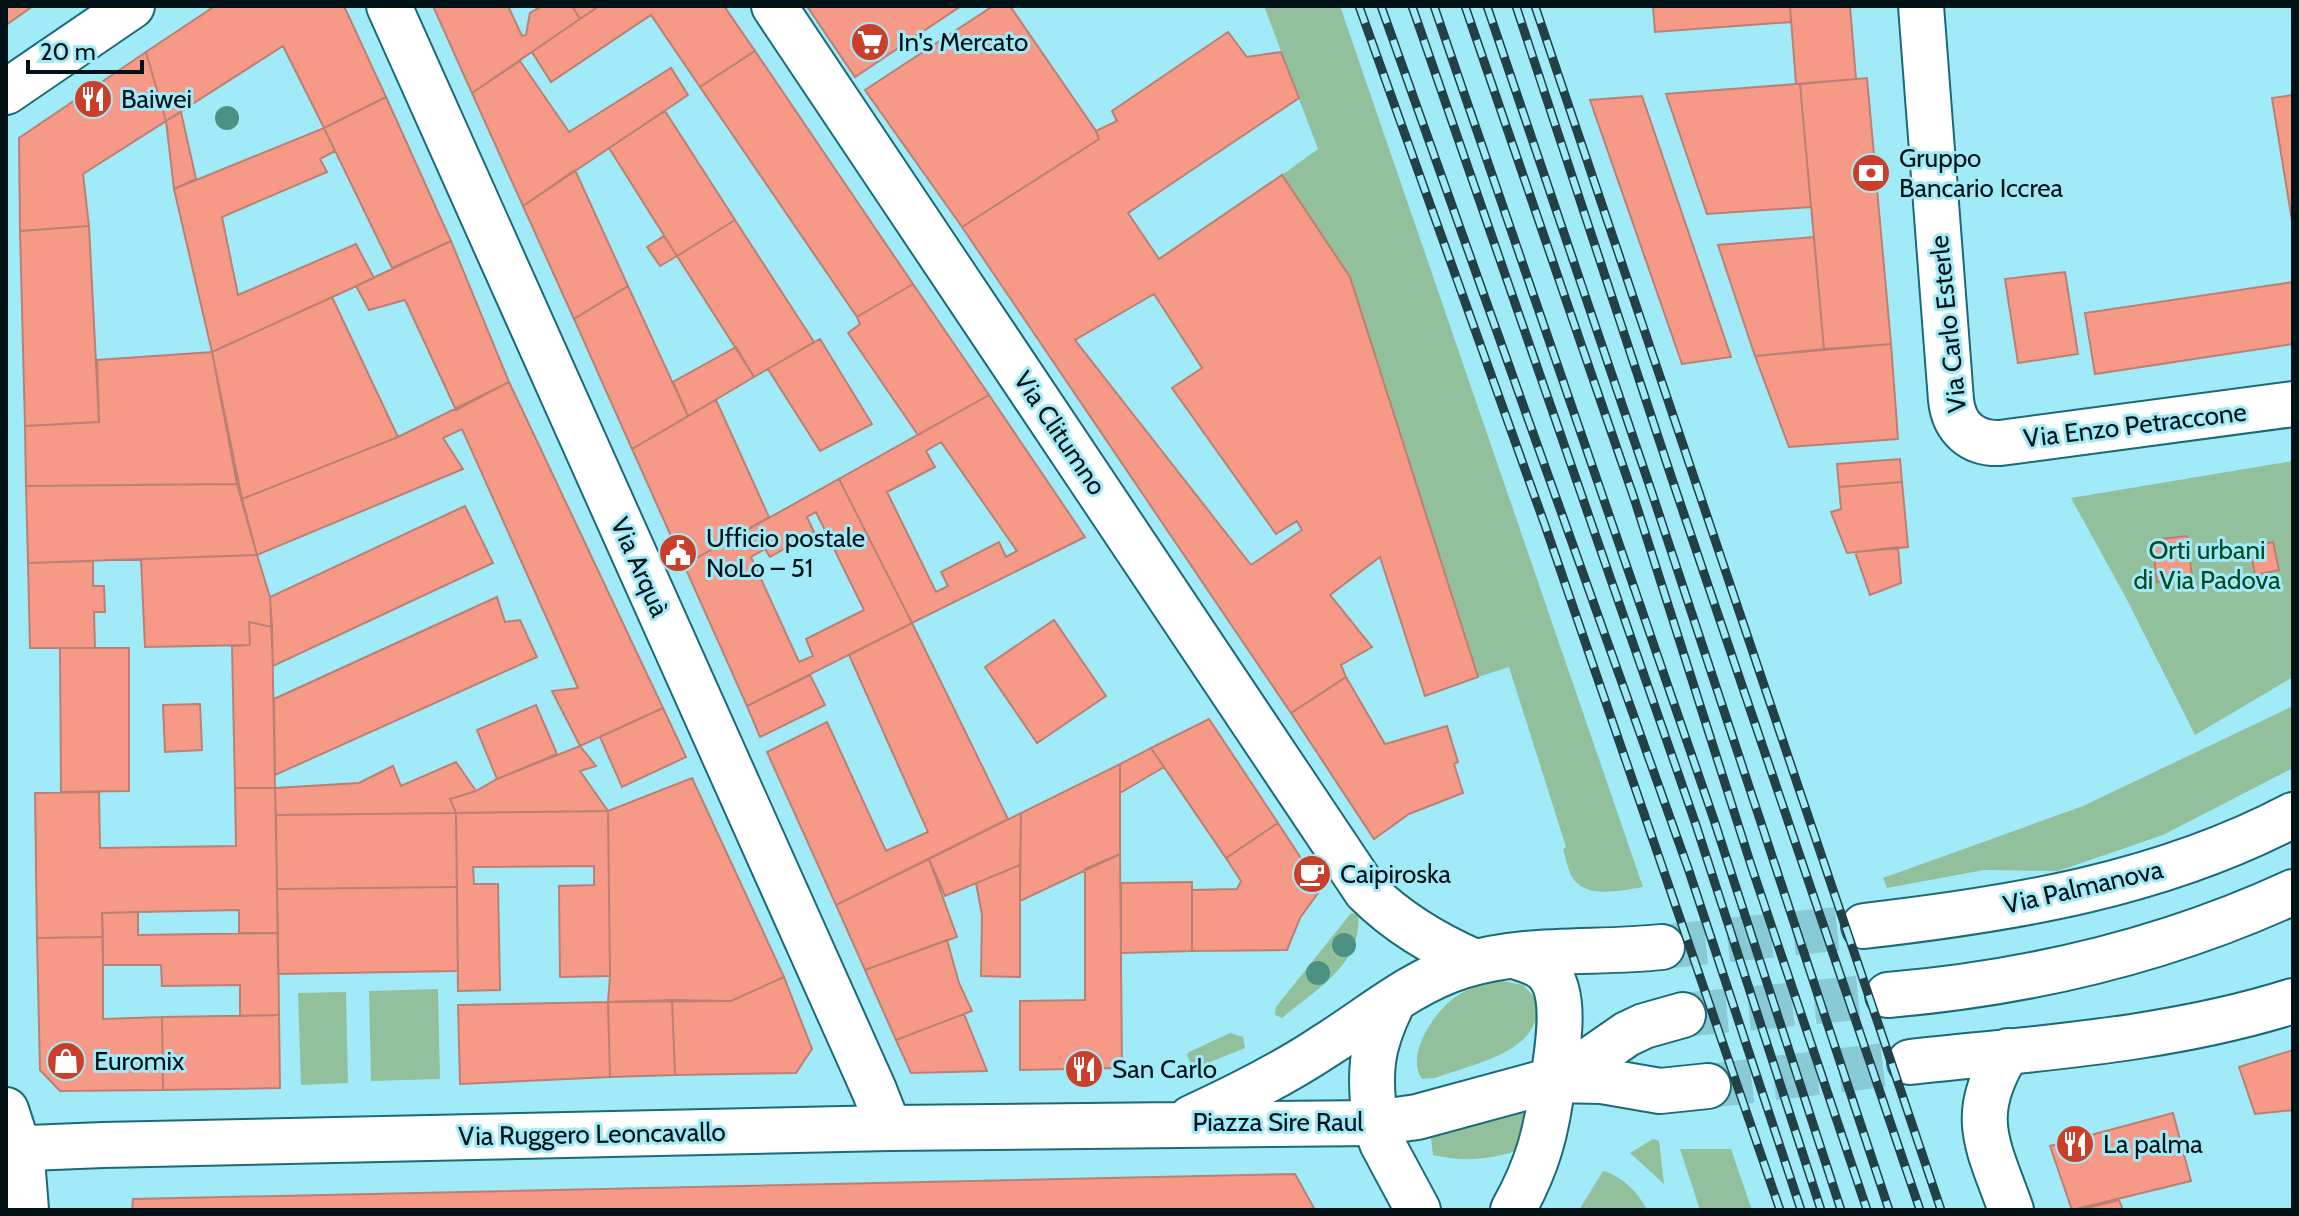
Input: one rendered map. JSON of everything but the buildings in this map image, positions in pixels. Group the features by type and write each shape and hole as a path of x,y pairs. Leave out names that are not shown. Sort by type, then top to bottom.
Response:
{"street":[{"path":"6,92 132,6"},
{"name":"Via Arquà","path":"389,6 864,1066 889,1128"},
{"name":"Via Clitumno","path":"774,6 1345,861"},
{"name":"Via Carlo Esterle","path":"1921,6 1952,410 1959,425 1978,441"},
{"name":"Via Enzo Petraccone","path":"1978,441 2000,443 2293,404"},
{"name":"Via Palmanova","path":"1864,926 1970,913 2119,883 2223,847 2293,815"},
{"name":"Piazza Sire Raul","path":"1345,861 1366,891 1397,920 1441,946 1542,967 1552,979 1556,988 1558,1030 1553,1080 1540,1154 1513,1210"},
{"path":"1888,995 1999,981 2119,956 2202,930 2293,892"},
{"name":"Piazza Sire Raul","path":"1180,1124 1255,1087 1323,1048 1409,989 1433,977 1495,959 1662,947"},
{"path":"1910,1062 2110,1040 2193,1027 2293,1001"},
{"name":"Piazza Sire Raul","path":"1393,1002 1372,1059 1375,1123 1382,1143 1418,1210"},
{"path":"1553,1080 1627,1034 1683,1015"},
{"path":"2008,1051 1986,1095 1983,1123 2011,1210"},
{"path":"1553,1080 1602,1081 1660,1091 1708,1086"},
{"name":"Piazza Sire Raul","path":"1180,1124 1375,1123 1417,1117 1553,1080"},
{"name":"Via Ruggero Leoncavallo","path":"10,1138 85,1146 1180,1124"},
{"path":"10,1138 26,1210"}],"green space":[{"path":"1264,6 1340,6 1643,887 1597,891 1588,890 1574,880 1509,667 1478,677 1350,277 1282,175 1318,149"},
{"name":"Orti urbani di Via Padova","path":"2293,461 2293,677 2195,735 2125,596 2071,498"},
{"path":"2293,706 2293,768 2163,835 2058,871 1984,870 1887,888 1883,878 2083,806"},
{"path":"1351,913 1358,915 1358,932 1345,962 1322,986 1282,1018 1275,1015 1276,1007"},
{"path":"1502,981 1523,985 1535,998 1536,1016 1530,1031 1519,1043 1486,1061 1435,1078 1422,1079 1417,1057 1433,1020 1451,1000 1465,991"},
{"path":"438,989 440,1079 371,1081 369,991"},
{"path":"346,992 348,1083 301,1085 298,993"},
{"path":"1230,1033 1243,1037 1245,1048 1192,1067 1187,1055 1189,1052"},
{"path":"1491,1112 1521,1112 1529,1117 1525,1148 1480,1159 1433,1155 1431,1138 1438,1131"},
{"path":"1653,1139 1659,1141 1664,1184 1630,1153"},
{"path":"1680,1149 1731,1149 1752,1210 1700,1210"},
{"path":"1603,1171 1629,1186 1647,1210 1579,1210"}],"tunnel":[{"path":"1662,947 1864,926"},
{"path":"1683,1015 1888,995"},
{"path":"1708,1086 1910,1062"}],"railway":[{"path":"1359,6 1546,528 1780,1210"},
{"path":"1381,6 1689,871 1801,1210"},
{"path":"1412,6 1696,825 1821,1210"},
{"path":"1434,6 1714,820 1841,1210"},
{"path":"1465,6 1635,501 1751,865 1867,1210"},
{"path":"1487,6 1889,1210"},
{"path":"1516,6 1672,479 1920,1210"},
{"path":"1535,6 1941,1210"}],"place":[{"name":"In's Mercato","path":"870,42"},
{"name":"Baiwei","path":"93,99"},
{"name":"Gruppo Bancario Iccrea","path":"1871,173"},
{"name":"Ufficio postale NoLo – 51","path":"678,553"},
{"name":"Caipiroska","path":"1312,874"},
{"name":"Euromix","path":"66,1061"},
{"name":"San Carlo","path":"1084,1069"},
{"name":"La palma","path":"2075,1144"}]}
